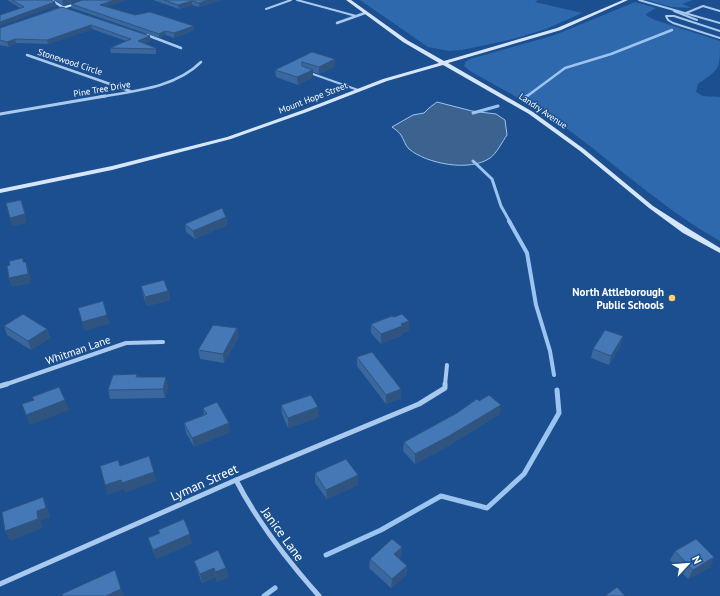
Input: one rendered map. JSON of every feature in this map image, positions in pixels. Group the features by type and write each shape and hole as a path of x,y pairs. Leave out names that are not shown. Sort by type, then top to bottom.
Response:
{"street":[{"path":"51,0 63,8 70,10"},
{"path":"52,11 90,0"},
{"name":"Landry Avenue","path":"348,0 405,41 531,113 582,150 651,207 686,232 720,251"},
{"name":"Mount Hope Street","path":"0,190 112,168 229,138 399,75 559,29 626,0"},
{"path":"337,23 365,13"},
{"path":"141,34 181,48"},
{"name":"Stonewood Circle","path":"27,55 131,91"},
{"name":"Pine Tree Drive","path":"0,114 149,88 174,79 198,66 200,62"},
{"name":"Whitman Lane","path":"0,386 126,343 163,342"},
{"name":"Lyman Street","path":"0,584 236,480 419,404 445,388 447,365"},
{"name":"Janice Lane","path":"236,480 247,503 286,560 319,596"}],"lane":[{"path":"266,9 290,0"},
{"path":"296,0 356,16"},
{"path":"639,0 720,24"},
{"path":"685,13 703,6 720,11"},
{"path":"671,9 679,14 697,20"},
{"path":"720,32 674,16 666,16 666,18 673,23 720,38"},
{"path":"309,73 358,90"}],"shaded area":[{"path":"360,0 538,0 535,2 582,13 546,29 513,39 462,50 449,51 428,47"},
{"path":"647,0 693,0 682,4 692,8 672,7"},
{"path":"635,2 656,8 646,14 655,20 720,41 719,64 711,75 698,84 696,92 703,96 720,97 720,241 680,216 570,131 464,66 466,61 470,59 555,35"},
{"path":"437,102 472,111 496,114 505,120 507,135 493,156 482,162 471,165 460,165 426,159 409,149 400,134 392,127 413,115 424,113"}],"building":[{"path":"12,0 51,0 55,2 0,22 0,15 24,7"},
{"path":"83,0 114,0 100,5 135,15 150,12 194,26 174,33 165,31 159,34 71,4"},
{"path":"164,0 208,0 199,3 192,1 178,5"},
{"path":"62,7 150,36 138,41 156,49 110,48 131,39 91,25 47,40 15,39 7,42 0,40 0,28"},
{"path":"312,52 335,59 319,67 302,62 302,66 313,70 297,77 275,70"},
{"path":"21,200 25,214 10,218 6,203"},
{"path":"222,208 226,217 193,231 185,224"},
{"path":"23,258 23,262 26,262 28,274 9,278 7,266 10,265 9,261"},
{"path":"164,280 168,291 145,297 141,286"},
{"path":"103,301 107,315 82,322 78,308"},
{"path":"23,314 47,329 28,341 4,326"},
{"path":"402,314 409,321 401,324 402,326 381,334 371,324 392,316 394,317"},
{"path":"213,325 237,328 223,354 198,350"},
{"path":"605,330 623,336 611,356 593,349"},
{"path":"372,352 401,389 386,395 357,357"},
{"path":"137,374 136,377 166,377 163,389 108,390 113,375"},
{"path":"59,387 65,400 26,415 22,404 34,400 32,397"},
{"path":"311,395 318,407 288,418 281,405"},
{"path":"489,395 501,405 449,436 415,454 404,442 457,413 477,399 479,401"},
{"path":"217,402 229,423 192,438 184,423 207,414 203,408"},
{"path":"149,456 154,472 122,483 121,480 105,485 100,466 118,460 120,466"},
{"path":"346,459 358,475 326,490 315,473"},
{"path":"43,497 46,508 37,511 38,519 5,531 2,512"},
{"path":"184,519 190,534 153,550 148,538 160,533 158,530"},
{"path":"392,539 402,547 394,554 407,566 392,579 370,559"},
{"path":"696,539 714,557 693,570 675,551"},
{"path":"218,550 226,568 215,572 214,568 200,574 194,561"},
{"path":"115,570 121,589 106,596 63,596 62,594"},
{"path":"617,587 625,596 605,596"}],"waterway":[{"path":"526,97 565,68 611,54 672,30"},
{"path":"473,113 498,106"},
{"path":"473,161 492,179 501,206 510,222"},
{"path":"509,221 527,253 536,305 550,351 554,375"},
{"path":"326,555 381,530 441,496 487,508 524,474 559,413 557,390"},
{"path":"264,596 275,588"}],"place":[{"name":"North Attleborough Public Schools","path":"672,298"}]}
